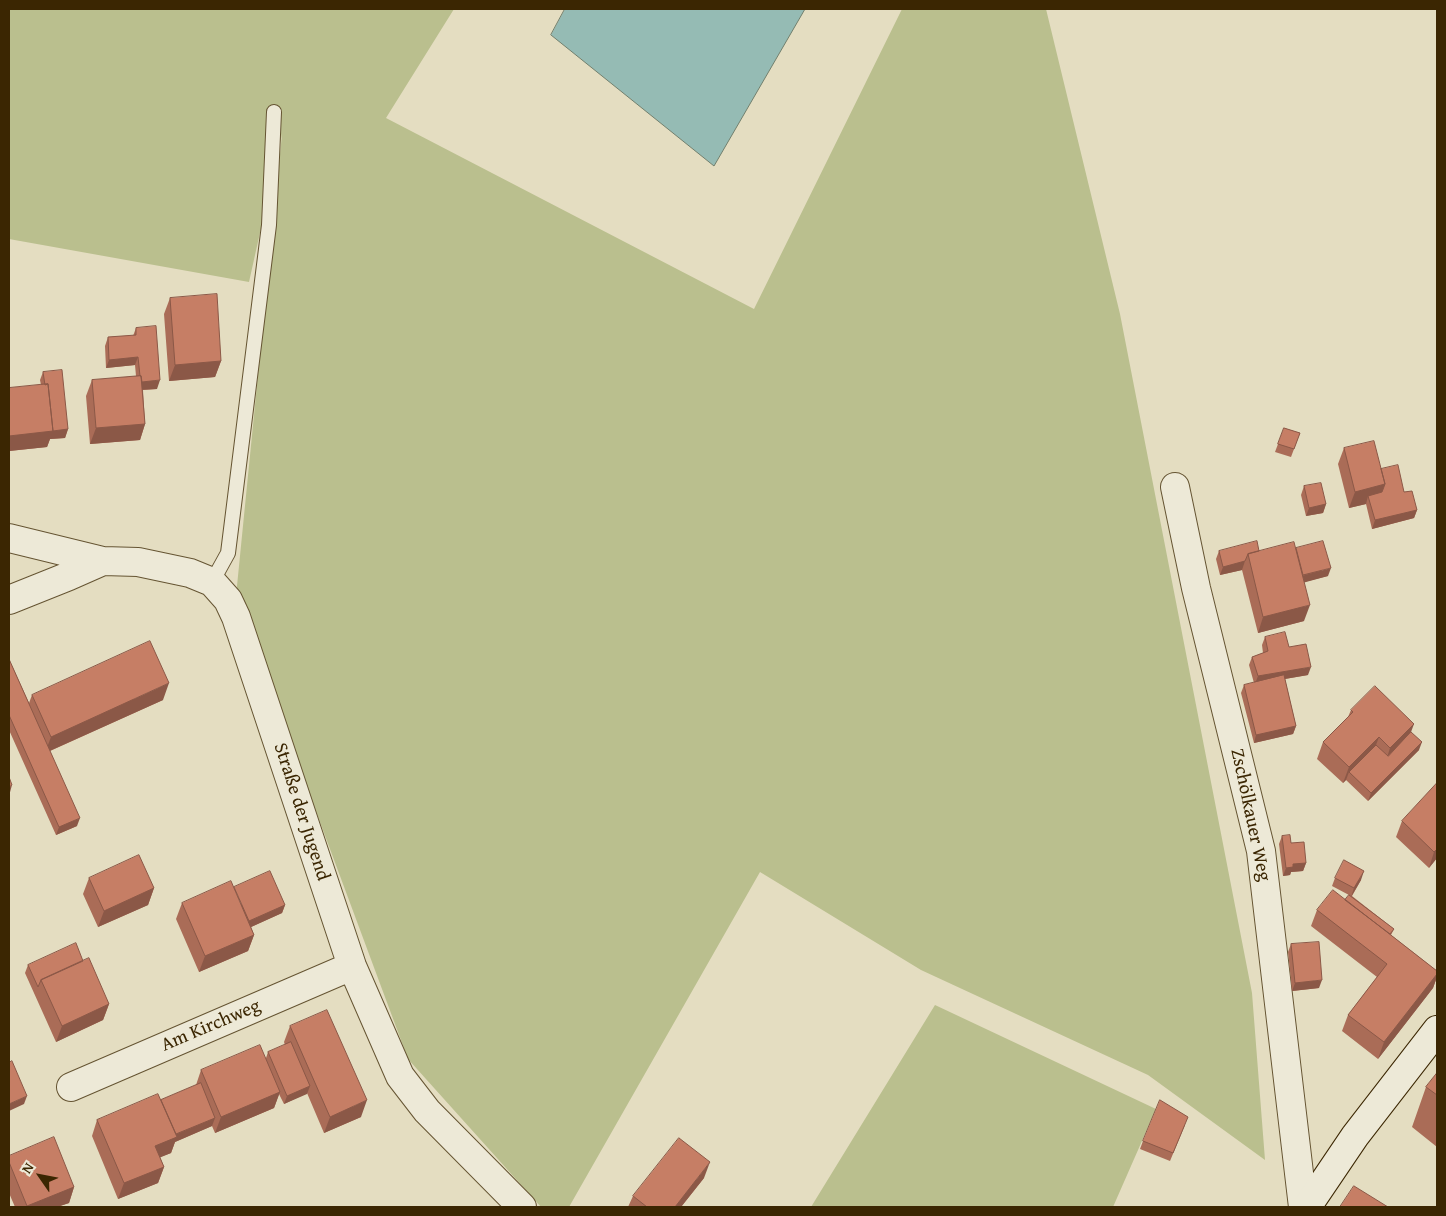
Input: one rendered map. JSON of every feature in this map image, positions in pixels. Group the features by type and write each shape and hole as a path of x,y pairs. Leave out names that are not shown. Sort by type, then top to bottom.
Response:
{"street":[{"name":"Zschölkauer Weg","path":"1175,487 1196,588 1261,851 1302,1207"},
{"path":"9,538 103,561"},
{"name":"Straße der Jugend","path":"9,600 103,561 138,562 190,574 212,582 228,600 236,617 352,966 400,1076 427,1111 522,1207"},
{"name":"Am Kirchweg","path":"71,1086 352,966"},
{"path":"1306,1207 1355,1136 1437,1030"}],"lane":[{"path":"212,582 228,553 269,225 274,112"}],"green space":[{"path":"9,9 454,9 386,118 754,309 902,9 1046,9 1120,314 1252,993 1265,1160 1148,1075 921,970 760,872 569,1207 541,1207 408,1059 236,596 282,134 249,282 9,239"},
{"path":"935,1005 1156,1109 1113,1207 811,1207"}],"water":[{"path":"565,9 805,9 714,166 551,35"}],"building":[{"path":"217,294 221,361 175,365 170,298"},
{"path":"156,326 160,380 142,382 138,357 109,360 108,337 136,335 136,328"},
{"path":"62,370 68,429 53,431 48,384 45,385 43,372"},
{"path":"141,376 145,424 96,428 92,380"},
{"path":"48,384 53,431 9,436 9,388"},
{"path":"1284,428 1300,433 1294,449 1278,444"},
{"path":"1374,441 1385,484 1355,492 1344,448"},
{"path":"1398,465 1404,492 1412,491 1417,510 1375,520 1368,496 1382,492 1385,484 1381,469"},
{"path":"1321,483 1326,504 1309,508 1304,486"},
{"path":"1257,541 1259,551 1248,554 1245,561 1223,567 1219,551"},
{"path":"1323,541 1331,568 1303,575 1296,548"},
{"path":"1294,542 1310,605 1263,617 1248,554"},
{"path":"1285,632 1289,647 1306,644 1311,667 1258,676 1252,657 1268,651 1265,637"},
{"path":"150,641 169,683 51,737 32,695"},
{"path":"9,659 80,818 59,827 9,715"},
{"path":"1284,675 1296,726 1256,735 1244,685"},
{"path":"1375,686 1414,724 1390,748 1379,737 1349,767 1323,742 1353,712 1351,710"},
{"path":"1411,732 1422,742 1371,793 1349,772 1376,745 1388,756"},
{"path":"1437,783 1437,849 1434,852 1402,821"},
{"path":"1290,835 1291,843 1304,842 1306,863 1293,864 1293,867 1286,868 1282,836"},
{"path":"139,855 154,888 104,911 89,878"},
{"path":"1344,860 1364,871 1354,888 1335,878"},
{"path":"270,871 285,905 249,921 234,887"},
{"path":"231,881 254,935 205,956 182,903"},
{"path":"1333,890 1437,971 1437,974 1384,1042 1348,1015 1387,964 1317,910"},
{"path":"1349,895 1394,929 1390,934 1345,900"},
{"path":"1319,942 1322,980 1295,983 1291,944"},
{"path":"76,943 83,961 41,980 38,987 28,965"},
{"path":"89,958 109,1004 62,1026 41,980"},
{"path":"327,1010 367,1100 330,1117 290,1026"},
{"path":"291,1042 310,1086 287,1096 268,1052"},
{"path":"260,1045 280,1092 221,1117 201,1070"},
{"path":"12,1061 27,1096 9,1104 9,1063"},
{"path":"1437,1073 1437,1095 1426,1087"},
{"path":"201,1083 215,1118 176,1134 161,1100"},
{"path":"158,1094 177,1137 155,1146 164,1167 124,1183 97,1120"},
{"path":"1160,1100 1188,1117 1173,1153 1143,1141"},
{"path":"54,1137 74,1187 27,1206 9,1162 9,1156"},
{"path":"679,1138 710,1162 675,1207 647,1207 633,1196"},
{"path":"1354,1186 1388,1207 1340,1207"}]}
